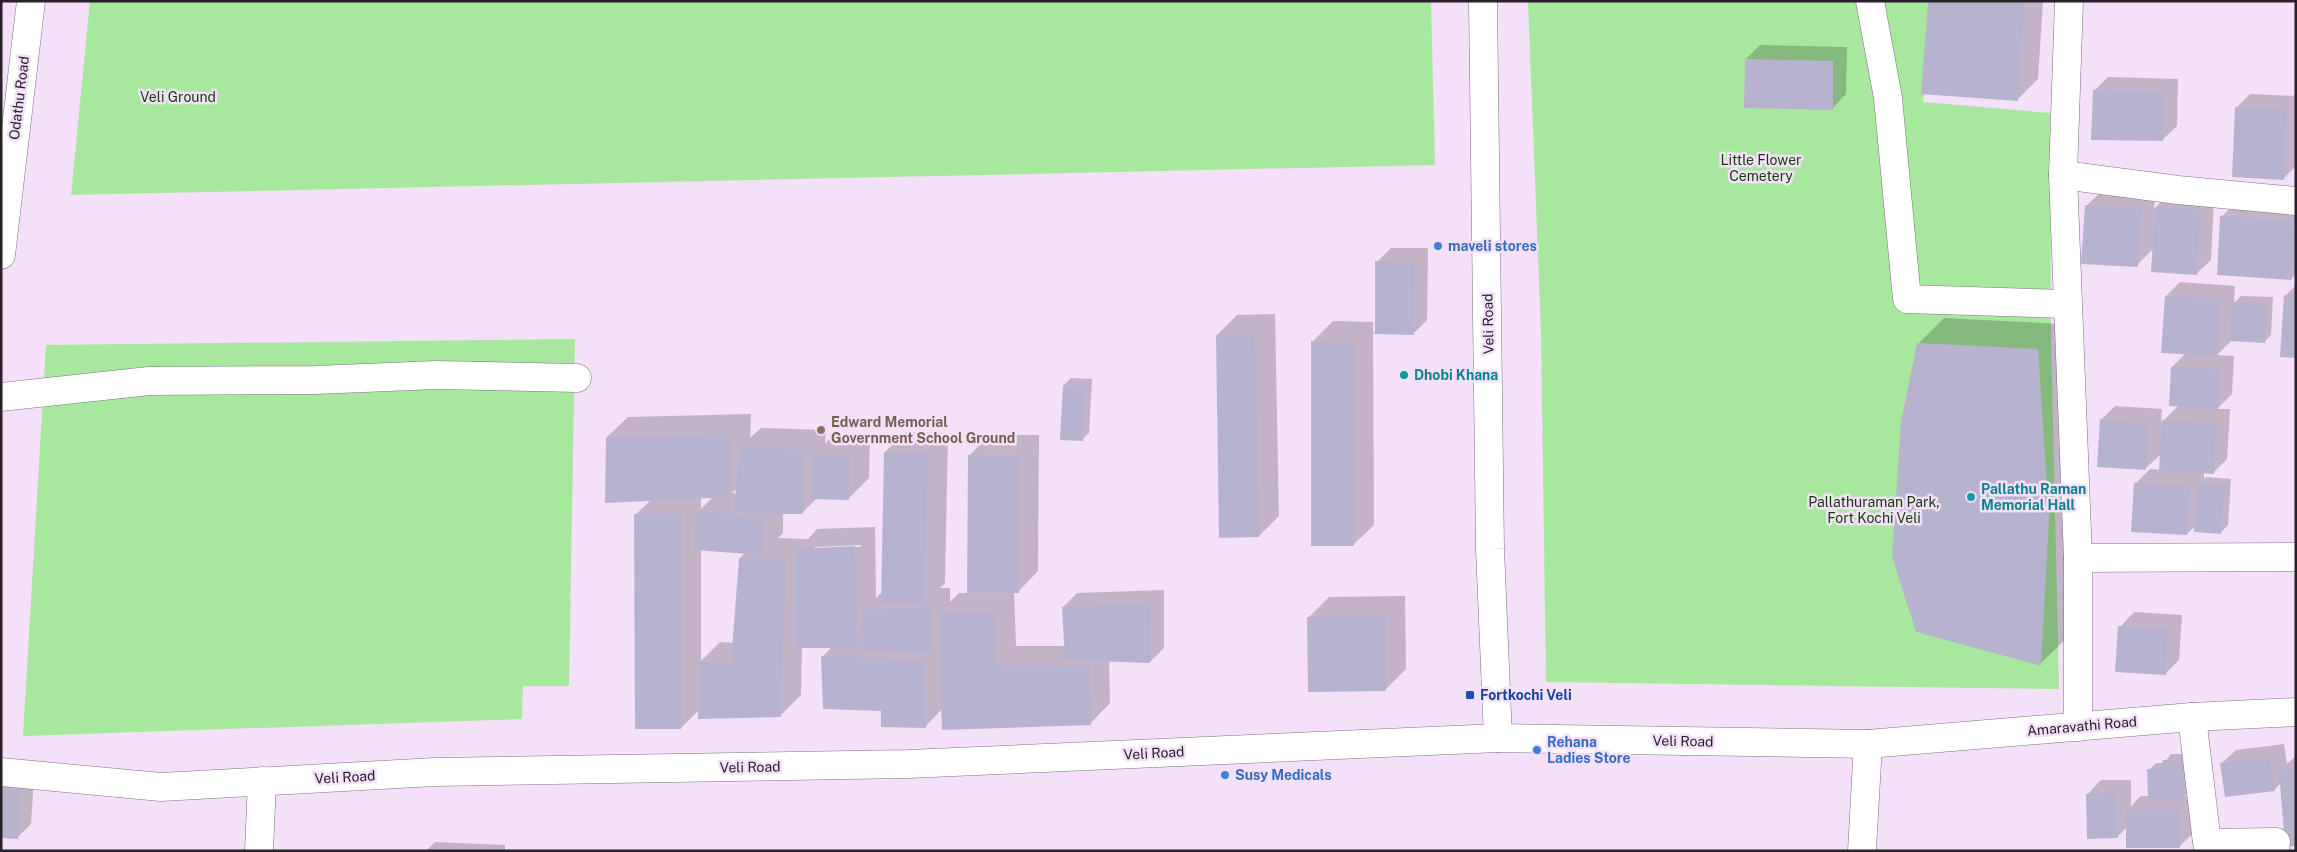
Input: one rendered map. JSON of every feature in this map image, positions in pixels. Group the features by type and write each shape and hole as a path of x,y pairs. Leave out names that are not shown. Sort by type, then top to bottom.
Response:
{"main road":[{"name":"Odathu Road","path":"1,255 31,1"},
{"name":"Veli Road","path":"1483,1 1490,549 1498,738"},
{"path":"1870,1 1888,98 1907,299 2067,304"},
{"path":"2070,1 2063,175 2078,558 2078,727"},
{"path":"2063,175 2178,190 2296,201"},
{"path":"1,397 149,381 316,380 437,375 577,378"},
{"path":"2078,558 2296,557"},
{"name":"Amaravathi Road","path":"1868,744 2192,717 2296,712"},
{"path":"2192,717 2207,843 2276,842 2276,851"},
{"name":"Veli Road","path":"1,772 161,787 436,772 908,764 1498,738 1868,744"},
{"path":"1862,851 1868,744"},
{"path":"259,851 262,781"}],"green space":[{"name":"Veli Ground","path":"90,1 1431,1 1435,165 71,195"},
{"path":"1528,1 1932,1 1923,102 2050,113 2051,335 2059,689 1546,682 1541,334"},
{"path":"575,339 569,686 523,686 522,719 23,736 46,345"}],"building":[{"path":"1928,1 2025,1 2018,101 1921,94"},
{"path":"1745,59 1833,61 1833,110 1744,108"},
{"path":"2093,90 2164,92 2163,141 2091,140"},
{"path":"2235,107 2287,110 2284,180 2232,177"},
{"path":"2085,205 2142,209 2138,267 2081,264"},
{"path":"2155,207 2201,210 2197,275 2151,272"},
{"path":"2220,216 2296,221 2292,280 2217,275"},
{"path":"1375,261 1415,262 1414,335 1375,334"},
{"path":"2284,295 2296,296 2296,358 2280,357"},
{"path":"2165,296 2221,299 2218,356 2161,353"},
{"path":"2233,302 2267,304 2265,343 2230,341"},
{"path":"1255,334 1259,537 1219,538 1216,335"},
{"path":"1311,341 1354,342 1354,546 1311,546"},
{"name":"Pallathu Raman Memorial Hall","path":"1917,343 2038,349 2049,517 2041,666 1916,632 1892,557 1901,422"},
{"path":"2171,367 2221,370 2218,409 2169,406"},
{"path":"1063,385 1086,386 1083,441 1060,440"},
{"path":"2100,419 2148,423 2146,470 2097,467"},
{"path":"2162,420 2216,423 2214,474 2159,470"},
{"path":"731,434 730,497 605,503 606,437"},
{"path":"739,448 806,450 803,514 765,514 734,511"},
{"path":"884,452 928,452 925,605 881,604"},
{"path":"813,454 850,455 849,500 812,499"},
{"path":"968,455 1019,455 1019,593 967,593"},
{"path":"2134,483 2191,486 2187,535 2131,532"},
{"path":"2198,484 2225,485 2221,534 2194,532"},
{"path":"696,512 764,516 763,555 694,550"},
{"path":"634,514 681,514 681,729 635,729"},
{"path":"855,546 857,648 794,648 795,549"},
{"path":"739,558 786,558 781,717 698,719 699,662 731,663"},
{"path":"1151,603 1150,663 1065,660 1062,607"},
{"path":"931,608 931,653 860,652 862,610"},
{"path":"994,611 996,666 1089,666 1091,725 942,730 938,613"},
{"path":"1385,616 1386,691 1308,692 1307,617"},
{"path":"2118,626 2168,629 2166,675 2115,672"},
{"path":"821,656 924,660 926,728 881,727 881,711 823,709"},
{"path":"2270,757 2275,791 2225,797 2220,763"},
{"path":"2163,760 2183,760 2184,799 2148,800 2147,769 2162,769"},
{"path":"2296,768 2296,846 2285,847 2279,770"},
{"path":"1,790 21,792 18,839 1,838"},
{"path":"2117,793 2118,838 2087,839 2086,794"},
{"path":"2126,810 2180,810 2180,848 2126,848"}],"place":[{"name":"maveli stores","path":"1438,246"},
{"name":"Dhobi Khana","path":"1404,375"},
{"name":"Edward Memorial Government School Ground","path":"821,430"},
{"name":"Pallathu Raman Memorial Hall","path":"1971,497"},
{"name":"Fortkochi Veli","path":"1470,695"},
{"name":"Rehana Ladies Store","path":"1537,750"},
{"name":"Susy Medicals","path":"1225,775"}],"park label":[{"name":"Little Flower Cemetery","path":"1761,168"},
{"name":"Pallathuraman Park, Fort Kochi Veli","path":"1874,510"}]}
